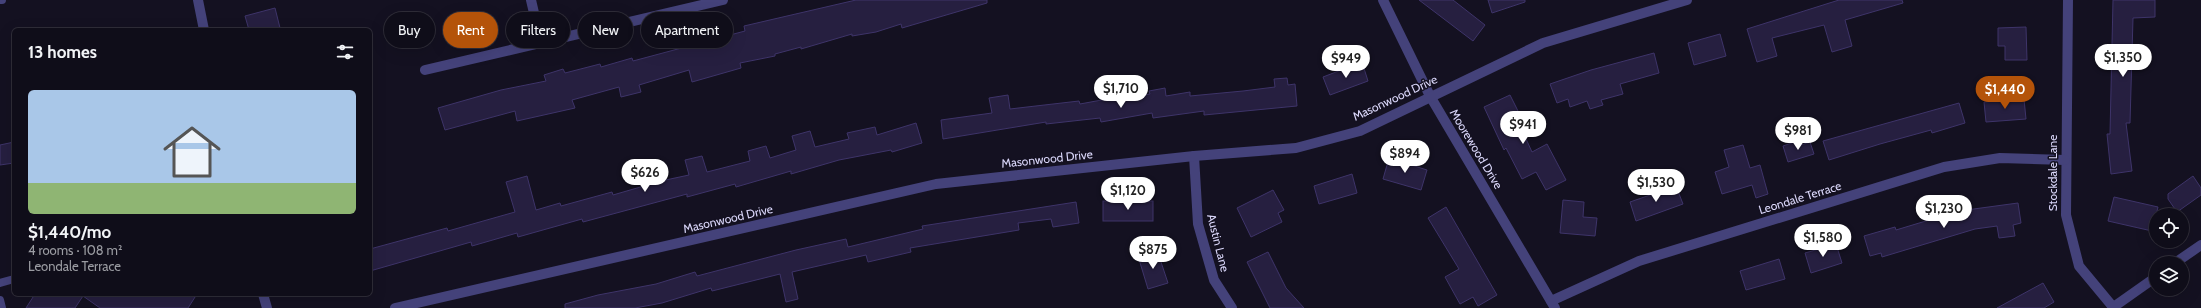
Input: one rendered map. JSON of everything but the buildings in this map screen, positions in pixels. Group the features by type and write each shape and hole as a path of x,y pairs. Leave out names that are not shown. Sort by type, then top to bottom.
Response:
{"street":[{"path":"198,0 204,28"},
{"path":"531,0 534,12"},
{"path":"570,36 723,0"},
{"name":"Moorewood Drive","path":"1383,0 1430,96 1553,304"},
{"name":"Masonwood Drive","path":"395,308 415,306 936,184 1194,156 1296,148 1360,130 1543,43 1688,0"},
{"name":"Stockdale Lane","path":"2068,0 2065,160 2066,215 2079,266 2112,308"},
{"path":"425,70 520,48"},
{"name":"Austin Lane","path":"1194,156 1198,224 1214,280 1232,308"},
{"name":"Leondale Terrace","path":"1553,304 1639,261 1944,167 2000,158 2065,160"},
{"path":"2185,256 2201,245"},
{"path":"2112,308 2149,282"},
{"path":"263,296 266,308"}],"lane":[{"path":"0,283 12,280"},
{"path":"0,300 2,308"}]}
